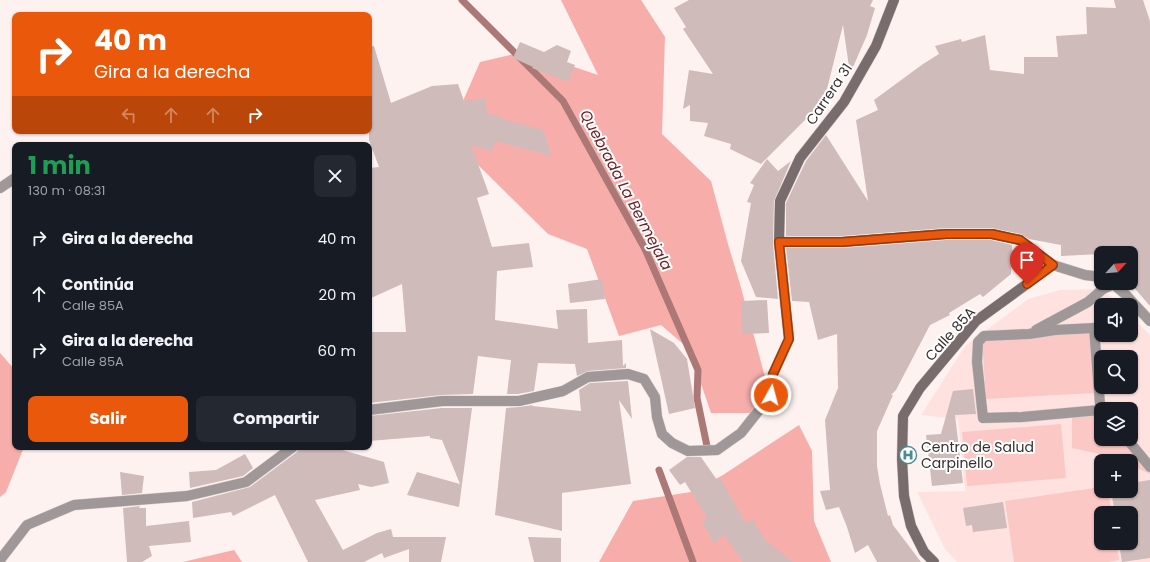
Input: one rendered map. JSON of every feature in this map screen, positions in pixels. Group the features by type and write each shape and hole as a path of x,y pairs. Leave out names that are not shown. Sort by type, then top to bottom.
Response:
{"street":[{"name":"Carrera 31","path":"779,242 780,201 800,158 844,102 876,46 894,0"},
{"path":"0,188 12,180"},
{"path":"372,410 442,401 518,400 563,391 588,377 628,374 644,379 655,397 657,417 662,434 672,443 688,452 717,450 741,433 771,395 773,374 789,339 779,242 842,242 946,234 992,234 1020,240 1053,265 1094,277"},
{"name":"Calle 85A","path":"934,562 924,552 911,526 904,496 902,459 903,416 920,388 976,321 1053,265"},
{"path":"1029,334 1088,302 1103,290"},
{"path":"1120,290 1150,321"},
{"path":"1094,413 983,418 977,362 978,342 984,336 1029,334 1056,330 1094,328 1099,402"},
{"path":"1133,446 1150,467"},
{"path":"0,560 27,525 74,505 187,496 246,482 289,450"}],"shaded area":[{"path":"561,0 641,0 665,37 662,134 711,181 765,377 754,413 711,413 689,349 661,325 619,336 587,249 548,234 466,153 463,101 480,62 527,51 598,75"},
{"path":"1060,290 1104,290 1113,298 1094,298 1094,342 1138,342 1138,323 1150,335 1150,562 957,562 945,549 917,492 965,491 958,419 921,415 965,346 1028,299"},
{"path":"1090,333 1094,393 986,399 982,339"},
{"path":"0,353 12,367 12,450 23,450 6,492 0,497"},
{"path":"1094,413 1094,446 1130,446 1136,454 1100,454 1072,448 1072,414"},
{"path":"1061,424 1066,478 967,486 962,432"},
{"path":"799,425 812,451 814,521 831,562 599,562 633,501 691,492 723,475"},
{"path":"1138,456 1150,471 1150,474 1138,468"},
{"path":"1094,488 1094,498 1109,498 1111,506 1094,506 1094,550 1117,550 1119,560 1107,562 1014,562 1005,501"},
{"path":"234,550 242,562 183,562 187,561"}],"building":[{"path":"689,0 873,0 870,6 875,8 867,35 850,74 843,25 824,101 761,164 730,149 731,144 704,136 708,123 690,121 690,105 683,109 689,70 713,74 683,29 686,27 674,8"},
{"path":"1114,0 1143,0 1150,21 1150,306 1136,290 1138,290 1138,246 1094,246 1094,254 1061,256 1061,245 1029,239 1021,234 992,228 946,228 842,236 786,236 786,203 806,161 826,135 868,201 856,120 878,110 874,100 939,54 935,46 961,39 962,42 985,35 990,70 1024,74 1024,57 1058,57 1056,36 1087,34 1086,7 1116,8"},
{"path":"520,42 544,52 557,45 571,51 567,62 575,65 568,82 532,68 533,67 513,58"},
{"path":"372,46 374,46 391,103 432,86 458,84 464,101 485,98 487,113 501,117 502,119 543,130 552,156 495,141 492,151 471,145 489,194 477,198 492,247 529,243 533,267 497,271 495,320 558,329 556,310 587,309 588,343 622,340 623,366 626,363 626,368 588,371 577,376 575,364 538,363 534,391 518,394 507,394 511,360 478,356 473,394 441,395 372,403 372,332 406,332 402,284 372,298 372,168 379,167 372,148 372,142 370,142 369,140 369,134 372,134"},
{"path":"767,159 778,171 791,161 774,201 773,243 778,299 756,297 741,261 751,203 747,202 754,185 750,183"},
{"path":"946,240 991,240 1012,245 1011,274 983,297 980,294 949,313 950,315 930,325 896,390 891,395 893,395 877,431 877,466 880,484 888,516 890,515 893,525 921,562 877,562 868,545 855,553 839,507 826,510 820,491 830,490 825,420 838,388 837,334 818,340 809,302 792,301 786,248 842,248"},
{"path":"602,279 605,299 570,303 568,284"},
{"path":"767,300 769,333 742,334 741,301"},
{"path":"650,329 674,343 687,359 695,408 669,414"},
{"path":"628,381 632,419 619,400 631,484 562,493 562,531 495,515 506,408 533,405 532,406 581,411 579,390 590,383"},
{"path":"973,389 976,414 955,415 963,483 932,486 926,435 941,434 953,391"},
{"path":"442,408 472,408 459,507 407,495 417,472 460,484 442,440 430,438 430,436 372,441 372,416"},
{"path":"298,450 342,450 384,462 389,483 371,487 358,484 360,490 315,500 343,550 377,533 391,529 393,537 446,537 441,562 409,562 409,549 384,558 382,553 364,562 308,562 275,495 233,516 231,512 193,518 192,502 250,487"},
{"path":"245,454 253,468 243,476 190,488 189,472 216,470"},
{"path":"687,457 701,457 717,480 720,478 746,524 752,519 765,540 793,562 743,562 724,535 714,543 702,522 707,518 685,482 680,485 669,470"},
{"path":"120,472 144,476 142,493 122,495"},
{"path":"1150,480 1150,558 1122,562 1120,550 1138,550 1138,506 1114,506 1112,498 1138,498 1138,482"},
{"path":"1003,502 1007,528 973,532 972,525 966,526 963,508"},
{"path":"140,506 139,508 146,508 146,526 189,521 191,542 149,546 152,556 142,562 127,562 123,508"},
{"path":"528,537 561,538 561,562 534,562"}],"waterway":[{"name":"Quebrada La Bermejala","path":"462,0 563,101 645,249 698,370 697,398 708,451"},
{"name":"Quebrada La Bermejala","path":"659,470 693,562"}],"place":[{"name":"Centro de Salud Carpinello","path":"908,455"}],"route":[{"path":"771,395 773,374 789,339 779,242 842,242 946,234 992,234 1020,240 1053,265 1027,284"}]}
